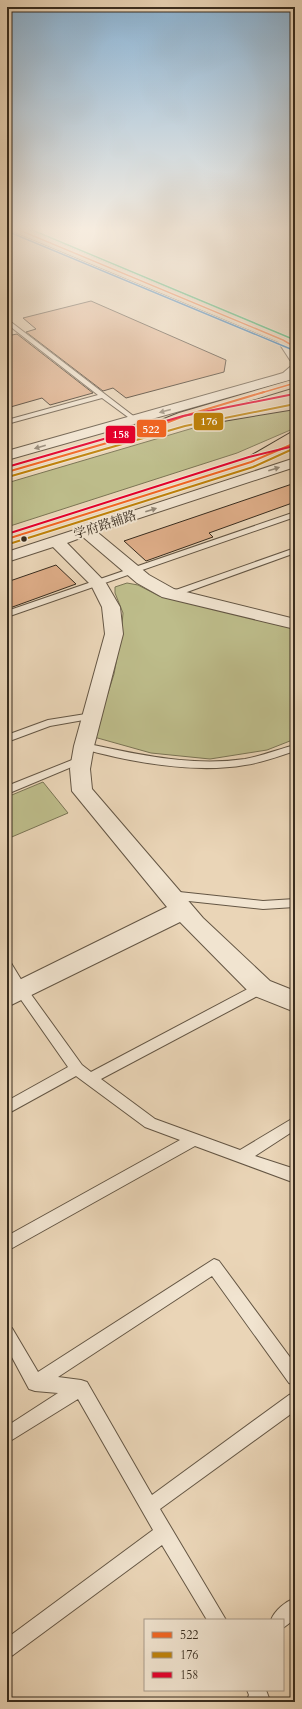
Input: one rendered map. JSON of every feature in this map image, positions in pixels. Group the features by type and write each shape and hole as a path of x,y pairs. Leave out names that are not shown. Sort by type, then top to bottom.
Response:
{"main road":[{"path":"210,307 293,340"},
{"path":"214,307 293,340"},
{"path":"138,434 184,416 295,383"},
{"path":"7,472 184,421 295,399"},
{"path":"184,421 248,413 295,405"},
{"path":"251,462 295,436"},
{"path":"251,462 295,443"},
{"path":"7,539 251,462 295,451"}],"street":[{"path":"293,340 295,358"},
{"path":"7,456 278,379 288,376 295,370"},
{"name":"学府路辅路","path":"7,557 295,462"},
{"path":"86,531 143,579 168,593 295,624"},
{"path":"56,541 98,583 111,608 114,634 83,753 80,770 82,791 195,924 261,988 295,1002"},
{"path":"14,993 176,903"}],"lane":[{"path":"7,321 101,396 134,420"},
{"path":"7,422 101,396"},
{"path":"7,614 295,514"},
{"path":"173,594 295,550"},
{"path":"7,739 48,723 92,716"},
{"path":"7,790 83,753 200,765 245,762 295,748"},
{"path":"176,903 263,906 295,903"},
{"path":"7,966 14,993 77,1069 150,1123 295,1176"},
{"path":"90,1078 261,988"},
{"path":"7,1108 77,1069"},
{"path":"241,1157 295,1123"},
{"path":"7,1244 194,1139"},
{"path":"35,1383 214,1266 295,1377"},
{"path":"7,1334 35,1383"},
{"path":"35,1383 80,1388"},
{"path":"7,1435 80,1388"},
{"path":"80,1388 164,1533 216,1619"},
{"path":"149,1507 295,1401"},
{"path":"7,1648 164,1533"},
{"path":"281,1619 295,1607"},
{"path":"255,1702 260,1698 256,1691"}],"shaded area":[{"path":"295,407 295,428 237,453 7,527 7,483 200,426"},
{"path":"127,583 138,585 159,596 295,629 295,739 267,750 210,759 151,753 94,737 114,674 121,636 123,613 115,593 115,587"},
{"path":"43,782 68,813 7,839 7,797"}],"building":[{"path":"68,307 104,307 226,360 224,372 126,398 113,388 103,391 26,332 36,329 23,318"},
{"path":"17,334 93,393 50,405 42,398 7,408 7,336"},
{"path":"295,483 295,502 209,533 213,537 146,561 124,541"},
{"path":"56,565 76,584 7,609 7,582"}],"transit line":[{"path":"189,307 293,350"},
{"name":"522","path":"203,307 283,340 295,347"},
{"path":"216,307 295,340"},
{"name":"522","path":"7,472 138,434 184,416 295,383"},
{"name":"158","path":"7,467 183,416 294,394"},
{"name":"176","path":"8,477 185,426 295,404"},
{"name":"522","path":"7,539 251,462 295,443"},
{"name":"158","path":"7,534 249,457 294,446"},
{"name":"176","path":"9,544 253,467 295,448"}]}
